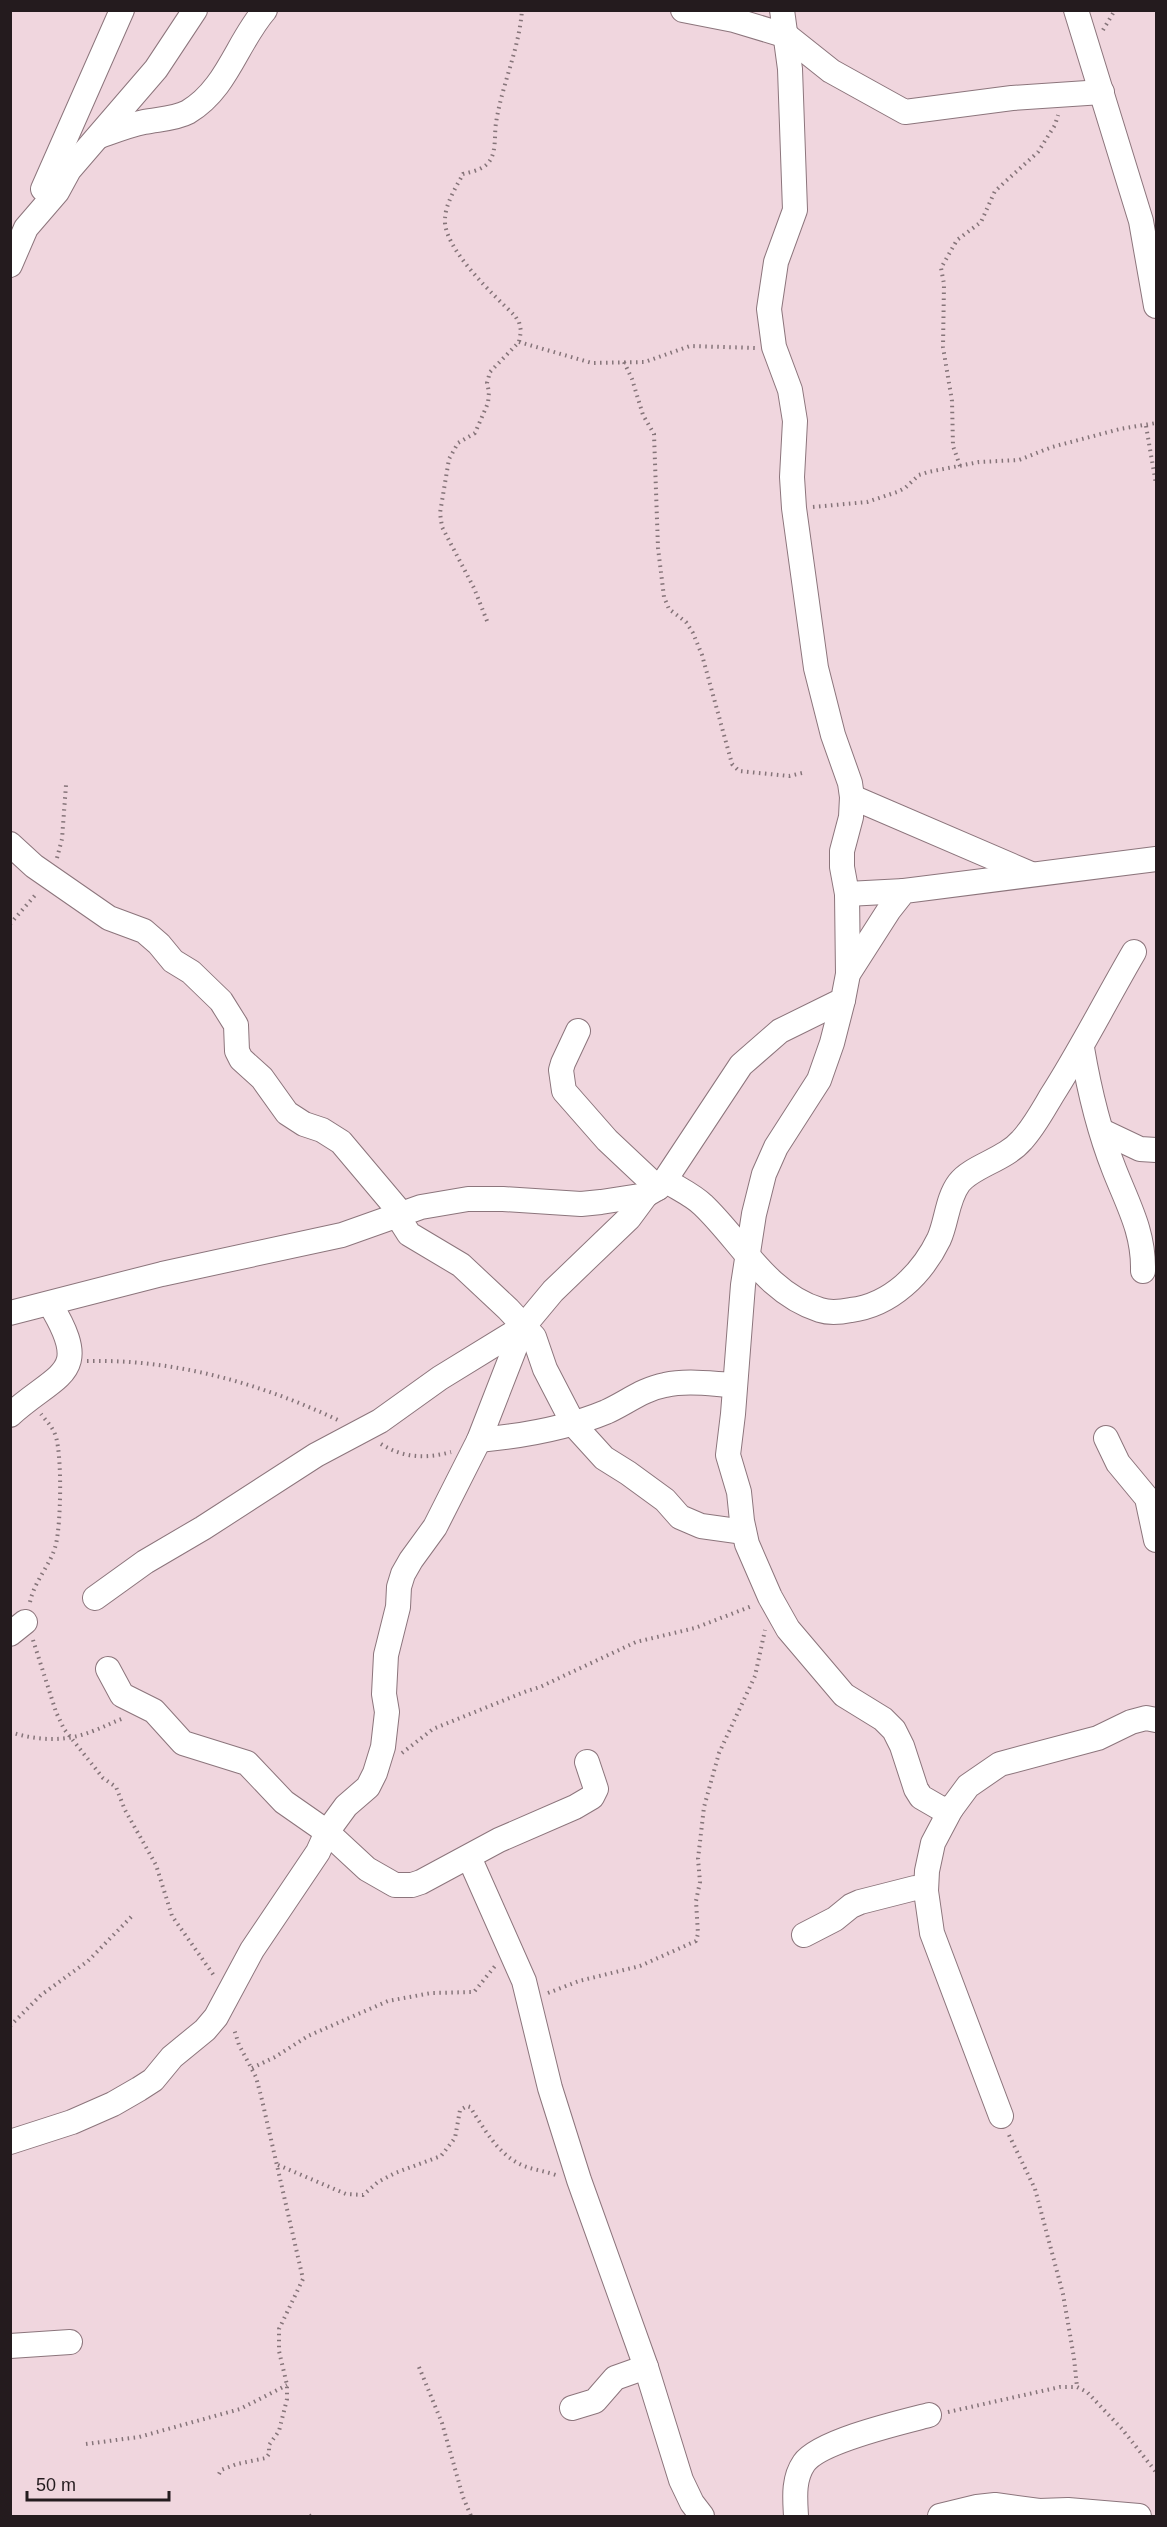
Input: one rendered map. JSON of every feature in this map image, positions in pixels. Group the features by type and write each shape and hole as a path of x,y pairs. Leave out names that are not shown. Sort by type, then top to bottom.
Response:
{"street":[{"path":"10,265 122,10"},
{"path":"26,228 57,192 69,170 156,69 195,10"},
{"path":"98,137 141,122 188,112 211,93 227,72 249,30 265,10"},
{"path":"683,10 734,20 787,36 831,71 905,112 1059,94 1102,92"},
{"path":"782,10 790,69 795,210 776,262 769,309 774,347 790,390 795,421 792,477 794,508 816,668 830,726 850,783 852,797 851,818 843,850 842,867 847,894 848,974 832,1043 819,1080 776,1147 764,1174 742,1285 728,1455 739,1492 744,1533 770,1596 788,1629 833,1683 856,1704 883,1719 894,1730 921,1797 940,1808 951,1809"},
{"path":"1076,10 1141,220 1156,306"},
{"path":"852,797 1033,874"},
{"path":"10,844 34,866 109,918 144,931 173,961 191,972 221,1001 236,1025 237,1051 241,1059 262,1078 288,1113 304,1124 322,1130 341,1142 400,1212 402,1223 409,1234 461,1265 534,1337 545,1369 574,1425 604,1458 665,1500 680,1517 701,1526 744,1533"},
{"path":"847,894 904,891 1156,859"},
{"path":"848,974 889,910 904,891"},
{"path":"578,1031 563,1063 564,1091 607,1140 656,1188 702,1203 747,1257 780,1288 802,1304 823,1311 866,1308 885,1300 908,1282 928,1259 940,1236 951,1199 959,1183 966,1176 1004,1156 1022,1140 1082,1048 1103,1004 1134,952"},
{"path":"10,2142 72,2122 140,2089 153,2080 172,2057 205,2030 216,2017 276,1912 318,1852 327,1832 346,1806 368,1787 375,1773 383,1747 387,1712 384,1694 386,1655 397,1615 399,1587 403,1574 435,1527 479,1440 523,1327 553,1291 629,1218 656,1188 741,1065 780,1031 843,1000"},
{"path":"1082,1048 1093,1104 1113,1167 1132,1209 1144,1250 1143,1271"},
{"path":"1102,1131 1140,1149 1156,1150"},
{"path":"10,1313 162,1274 342,1235 400,1212 468,1199 581,1204 656,1188"},
{"path":"10,1415 57,1380 71,1361 70,1345 64,1326 50,1304"},
{"path":"95,1598 145,1562 203,1528 284,1475 361,1432 440,1378 523,1327"},
{"path":"479,1440 507,1438 574,1425 648,1390 666,1384 734,1385"},
{"path":"1106,1438 1118,1463 1147,1498 1156,1540"},
{"path":"108,1669 122,1695 149,1707 164,1720 183,1743 247,1763 284,1802 327,1832 367,1869 395,1885 412,1885 421,1882 592,1797 596,1789 587,1762"},
{"path":"1001,2116 932,1933 926,1891 927,1871 933,1843 951,1809 969,1786 1000,1764 1098,1738 1131,1722 1146,1718 1156,1720"},
{"path":"469,1857 516,1961 530,1999 550,2088 579,2180 646,2367 681,2480 702,2517"},
{"path":"804,1935 835,1919 860,1902 915,1888 926,1891"},
{"path":"10,2346 70,2342"},
{"path":"572,2408 595,2401 615,2378 646,2367"},
{"path":"796,2517 795,2482 805,2461 815,2453 873,2430 929,2415"},
{"path":"940,2517 977,2507 995,2505 1039,2511 1068,2510 1139,2517"}],"path":[{"path":"487,621 474,588 442,526 440,513 449,459 458,443 475,433 488,403 487,383 490,372 519,342 521,331 519,322 454,247 446,228 445,218 463,174 480,169 492,155 495,124 517,48 522,10"},
{"path":"960,466 953,446 952,401 943,347 944,284 941,268 957,240 981,222 995,191 1038,152 1055,125 1059,94"},
{"path":"519,342 592,363 645,362 690,346 774,347"},
{"path":"624,362 643,415 654,434 658,548 664,597 669,609 686,622 702,654 732,764 739,771 789,776 802,773"},
{"path":"794,508 867,502 905,488 919,475 979,462 1019,460 1052,447 1120,429 1156,423"},
{"path":"1146,425 1156,484"},
{"path":"71,1361 142,1362 210,1373 249,1384 336,1419 392,1451 424,1457 448,1453 479,1440"},
{"path":"32,1398 41,1415 51,1425 56,1437 59,1458 57,1543 51,1559 36,1582 18,1628 43,1665 56,1712 69,1737 103,1778 116,1787 124,1810 156,1865 172,1916 226,1996 238,2045 252,2068 262,2100 303,2279 279,2329 279,2351 287,2385 284,2414 279,2431 269,2445 269,2454 266,2458 237,2464 221,2470 219,2474"},
{"path":"375,1773 433,1729 448,1722 540,1687 636,1642 695,1628 739,1613 770,1596"},
{"path":"530,1999 579,1981 640,1966 696,1941 698,1934 696,1901 700,1882 698,1859 704,1807 719,1753 755,1676 763,1643"},
{"path":"10,1732 46,1740 69,1737 94,1731 149,1707"},
{"path":"10,2026 41,1995 76,1971 94,1955 134,1914"},
{"path":"252,2068 275,2057 308,2036 388,2001 431,1993 474,1992 495,1966 516,1961"},
{"path":"277,2165 346,2194 363,2195 378,2182 395,2173 441,2156 455,2139 460,2110 467,2106 470,2107 498,2148 510,2160 526,2167 579,2180"},
{"path":"1001,2116 1035,2189 1063,2294 1077,2387"},
{"path":"419,2367 442,2423 471,2517"},
{"path":"86,2444 139,2437 240,2409 287,2385"},
{"path":"929,2415 1060,2387 1077,2387 1087,2392 1122,2428 1156,2472"}]}
